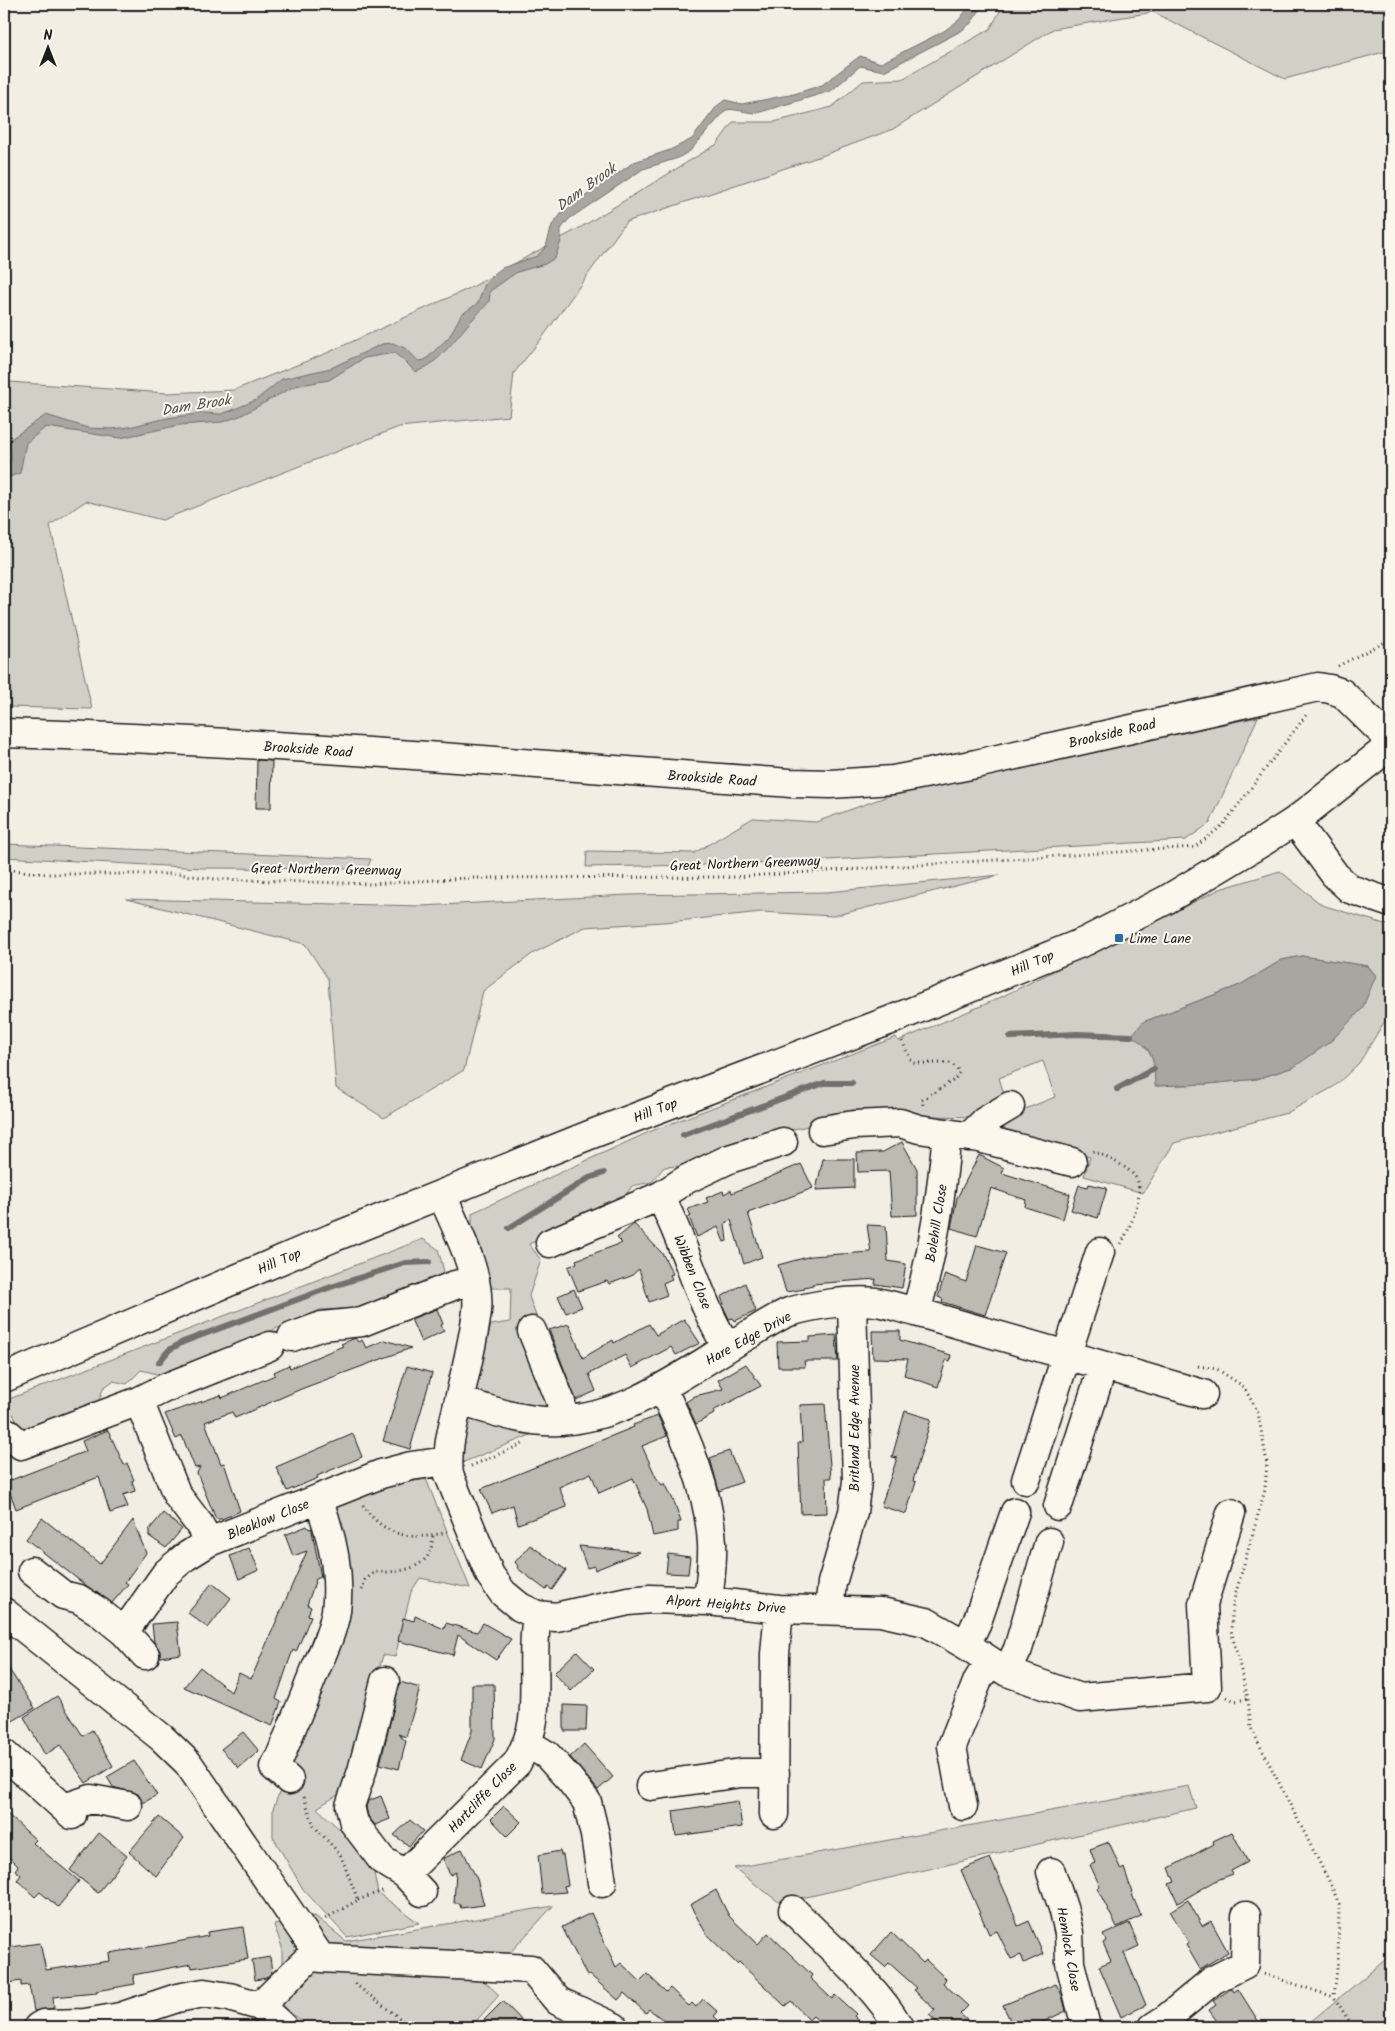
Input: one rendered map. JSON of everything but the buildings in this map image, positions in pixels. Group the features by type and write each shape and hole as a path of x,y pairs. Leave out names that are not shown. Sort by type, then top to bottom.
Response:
{"street":[{"name":"Brookside Road","path":"4,733 96,736 283,747 790,783 830,784 893,780 976,764 1318,687 1342,693 1391,743"},
{"name":"Hill Top","path":"4,1378 332,1238 664,1106 891,1020 1041,960 1125,922 1194,884 1295,821 1391,743"},
{"path":"1295,821 1334,875 1350,889 1391,903"},
{"path":"965,1136 1010,1106"},
{"path":"822,1130 854,1125 900,1123 919,1129 1080,1155"},
{"name":"Bolehill Close","path":"916,1312 928,1270 939,1214 965,1136"},
{"path":"550,1243 660,1196 686,1179 729,1159 783,1142"},
{"name":"Alport Heights Drive","path":"442,1195 475,1280 477,1310 459,1400 448,1441 450,1473 490,1575 503,1593 520,1607 537,1615 556,1617 628,1601 650,1599 708,1601 779,1609 881,1612 926,1622 966,1645 998,1667 1080,1698 1103,1698 1207,1687 1203,1604 1231,1513"},
{"name":"Wibben Close","path":"660,1196 670,1216 714,1327 727,1347"},
{"path":"1026,1480 1066,1355 1110,1250"},
{"path":"6,1432 21,1445 139,1401 165,1388 322,1326 362,1322 455,1285 475,1280"},
{"name":"Hare Edge Drive","path":"459,1400 520,1418 562,1421 604,1414 662,1389 727,1347 788,1312 822,1305 852,1302 875,1302 916,1312 1202,1394"},
{"name":"Britland Edge Avenue","path":"829,1610 832,1583 853,1512 857,1481 852,1302"},
{"path":"532,1331 561,1402 562,1421"},
{"path":"1058,1506 1103,1366"},
{"path":"662,1389 688,1446 705,1498 712,1543 708,1601"},
{"path":"139,1401 177,1495 199,1524 209,1542"},
{"name":"Bleaklow Close","path":"124,1632 166,1573 185,1557 209,1542 381,1474 410,1466 450,1473"},
{"path":"296,1788 274,1767 280,1757 327,1643 336,1611 335,1551 318,1499"},
{"path":"966,1645 977,1622 1016,1512"},
{"path":"962,1806 952,1746 978,1680 998,1667 1018,1649 1049,1542"},
{"path":"32,1571 63,1594 79,1599 98,1611 124,1632 145,1655"},
{"path":"774,1814 775,1654 779,1609"},
{"path":"4,1612 162,1738 188,1764 321,1958 531,1969 558,2001 614,2027"},
{"name":"Hartcliffe Close","path":"385,1680 362,1770 339,1807 354,1823 382,1860 414,1883 517,1763 533,1721 534,1634 537,1615"},
{"path":"526,1743 547,1755 587,1802 595,1835 602,1883"},
{"path":"4,1754 68,1812 91,1799 128,1806"},
{"path":"650,1786 741,1773 775,1772"},
{"name":"Hemlock Close","path":"1051,1872 1069,1933 1070,1962 1086,2027"},
{"path":"793,1910 827,1930 865,1983 892,2014 899,2027"},
{"path":"1153,2027 1214,1980 1255,1969 1246,1916"},
{"path":"260,2006 309,1942"},
{"path":"38,2027 43,2024 85,2023 120,2017 177,1998 204,1993 229,1997 260,2006 283,2027"}],"path":[{"name":"Great Northern Greenway","path":"4,869 47,874 179,874 215,879 372,884 468,878 734,877 1195,847 1223,825 1306,715 1318,687 1334,669 1391,639"},
{"path":"891,1020 908,1054 915,1063 949,1063 956,1067 959,1073 954,1080 922,1100 924,1112 919,1129"},
{"path":"1080,1155 1126,1168 1136,1178 1140,1188 1126,1236 1110,1250"},
{"path":"1189,1364 1217,1369 1244,1388 1258,1413 1267,1463 1265,1490 1233,1603 1232,1630 1248,1699 1251,1728 1339,1904 1338,1959 1334,1997"},
{"path":"450,1473 468,1480 470,1466 529,1442"},
{"path":"354,1484 370,1516 391,1532 414,1537 433,1536 450,1531"},
{"path":"359,1599 365,1580 375,1572 392,1573 417,1566 429,1553 433,1536"},
{"path":"1235,1701 1248,1699"},
{"path":"296,1788 314,1826 340,1854 358,1900 309,1942"},
{"path":"1255,1969 1334,1997 1353,2027"},
{"path":"351,1981 411,2027"},
{"path":"1380,2027 1391,2018"}],"shaded area":[{"path":"971,4 984,4 971,23 961,31 884,71 860,66 831,91 757,113 726,110 690,151 678,158 643,169 569,219 561,229 561,241 555,258 545,264 517,272 490,291 489,302 443,354 423,369 415,372 394,353 364,358 329,380 295,386 240,416 222,422 180,425 120,438 46,427 26,443 20,473 4,479 4,465 11,460 10,441 46,415 88,428 112,429 167,418 204,413 221,414 256,400 282,379 331,368 382,344 393,343 407,349 418,361 425,360 449,337 461,315 478,303 485,284 494,274 502,268 537,256 546,247 552,225 563,212 634,162 670,150 692,139 717,106 725,100 742,104 794,94 822,85 860,56 881,63 944,31 959,20"},
{"path":"1004,4 1391,4 1391,50 1285,79 1153,12 1053,29 893,129 824,155 626,222 542,338 514,373 509,416 399,427 162,520 86,501 50,525 92,709 4,707 4,379 9,382 167,393 234,390 327,353 472,287 583,226 717,144 733,122 774,122 832,107 863,81 902,79 990,29"},
{"path":"1258,717 1210,823 1186,840 756,864 586,867 587,851 694,853 753,818 816,822 902,791"},
{"path":"4,844 371,859 367,869 202,868 4,857"},
{"path":"1280,871 1322,905 1391,926 1391,1011 1359,1063 1335,1086 1287,1113 1174,1143 1143,1193 1084,1176 1090,1157 984,1132 1010,1115 1055,1097 1043,1061 999,1078 1005,1097 972,1117 895,1115 831,1121 776,1133 685,1166 664,1167 652,1182 632,1186 620,1204 529,1244 541,1260 529,1296 537,1319 518,1327 546,1398 546,1411 483,1397 476,1388 480,1364 491,1325 510,1322 511,1288 491,1288 472,1237 472,1213 649,1132 896,1037 898,1041 995,1000 1220,889","holes":["1302,956 1368,966 1376,976 1294,1067 1257,1079 1208,1084 1156,1086 1153,1058 1142,1042 1143,1022 1240,985 1282,960"]},
{"path":"1000,875 833,916 761,912 678,921 585,927 532,954 483,991 464,1070 384,1118 336,1088 328,979 305,944 126,899 422,906 627,895 827,892"},
{"path":"1302,956 1368,966 1376,976 1362,1009 1330,1042 1294,1067 1257,1079 1208,1084 1155,1086 1152,1057 1145,1046 1131,1036 1143,1022 1240,985 1282,960"},
{"path":"423,1239 438,1249 446,1279 363,1308 320,1310 165,1376 141,1370 127,1384 113,1381 103,1388 97,1407 23,1435 13,1414 4,1416 4,1401"},
{"path":"476,1418 543,1430 459,1464 466,1420"},
{"path":"426,1479 470,1588 420,1578 411,1592 395,1657 383,1655 347,1789 317,1808 371,1859 378,1893 419,1923 347,1937 303,1889 273,1837 273,1809 322,1680 332,1507 387,1486"},
{"path":"1189,1786 1196,1808 780,1903 734,1868"},
{"path":"553,1906 484,1981 499,1995 471,2027 312,2027 276,2004 282,1965 282,1947 274,1925 315,1916 346,1941"},
{"path":"1391,1955 1391,2027 1304,2027"}],"waterway":[{"path":"1010,1037 1077,1034 1131,1036"},
{"path":"1117,1089 1154,1069"},
{"path":"683,1135 824,1083 852,1083"},
{"path":"509,1228 589,1178 604,1173"},
{"path":"159,1362 169,1350 183,1342 331,1287 405,1263 429,1262"}],"place":[{"name":"Lime Lane","path":"1119,938"}],"water label":[{"name":"Dam Brook","path":"586,187"},
{"name":"Dam Brook","path":"196,405"}]}
